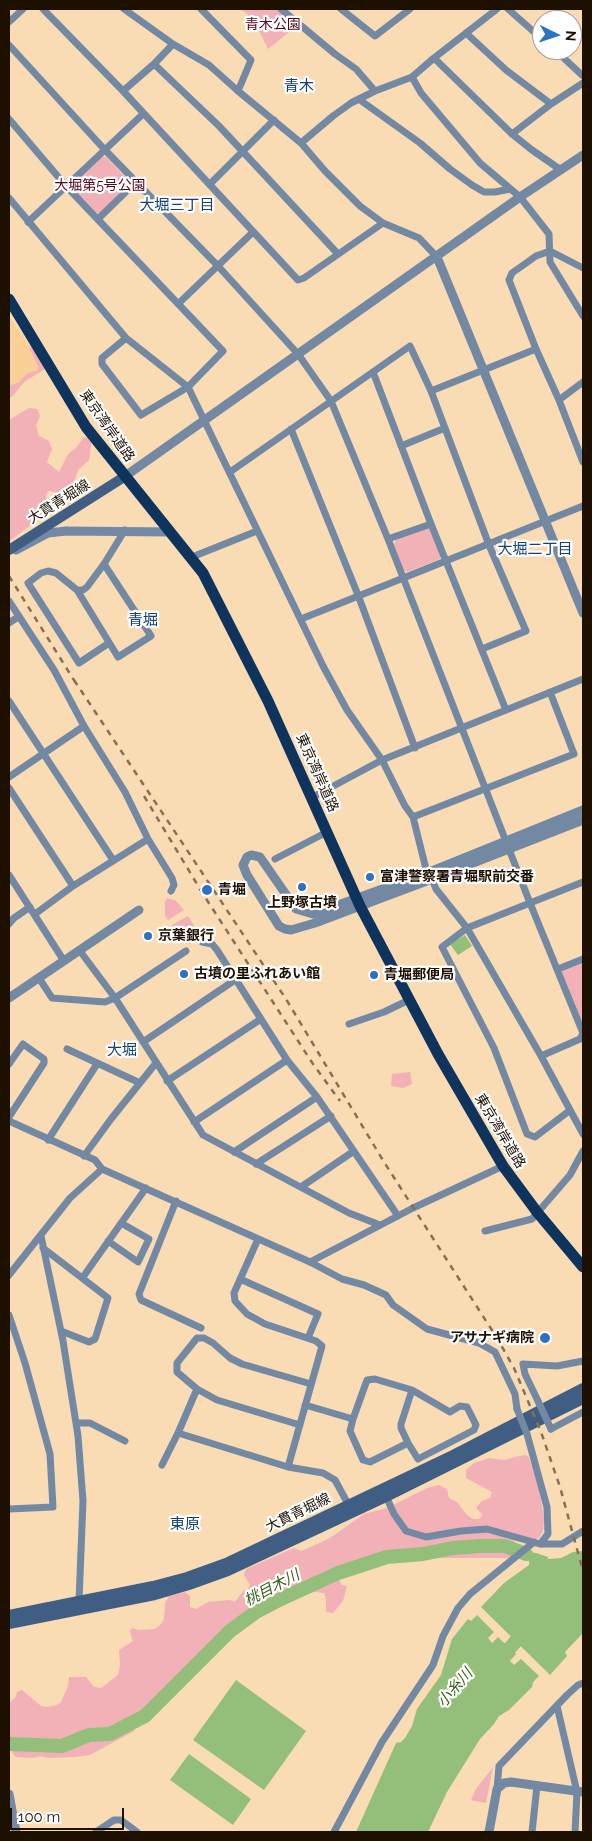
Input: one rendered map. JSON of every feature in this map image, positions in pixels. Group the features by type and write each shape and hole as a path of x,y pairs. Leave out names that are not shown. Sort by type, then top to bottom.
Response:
{"highway":[{"name":"東京湾岸道路","path":"9,299 86,427 124,477 192,557 216,597 268,702 358,902 470,1112 502,1166 583,1267"}],"main road":[{"name":"大貫青堀線","path":"9,550 124,477"},
{"name":"大貫青堀線","path":"9,1624 155,1595 228,1571 384,1493 583,1388"},
{"name":"大貫青堀線","path":"9,1615 154,1586 226,1563 348,1504 384,1493 583,1398"}],"street":[{"path":"9,22 23,9"},
{"path":"43,9 123,91 298,280 304,278 383,222"},
{"path":"124,9 173,44 209,65 301,143 344,191 383,222 419,238 437,257 583,613"},
{"path":"201,9 251,60 238,91"},
{"path":"281,9 356,69 375,92"},
{"path":"341,9 375,36 410,9"},
{"path":"301,143 333,116 351,104 412,77 497,9"},
{"path":"508,9 532,30"},
{"path":"466,33 506,70 551,104"},
{"path":"123,91 154,64 173,44"},
{"path":"9,45 105,150 218,266 298,354 331,401 388,539 484,788 583,1032 583,1037 580,1039 541,1056"},
{"path":"434,58 512,134 561,170"},
{"path":"566,60 583,76"},
{"path":"154,64 243,151 338,254"},
{"path":"412,77 420,93 480,163 520,197 549,234 550,262 583,316"},
{"path":"512,134 551,104 583,83"},
{"path":"360,100 420,143 450,170 472,185 484,192 510,189"},
{"path":"28,222 143,114"},
{"path":"9,119 66,186 222,351 188,387 141,415 102,364 102,358 126,338"},
{"path":"210,184 274,120"},
{"path":"124,477 520,197 583,155"},
{"path":"98,220 136,182"},
{"path":"9,198 126,338 188,387 323,666 347,710 382,760 405,806 413,817 430,876 436,889 467,928 541,1056 583,1134"},
{"path":"178,304 253,232"},
{"path":"583,268 550,251 536,256 512,273 509,280 583,462"},
{"path":"230,472 410,346 431,391 490,545 526,631 482,648"},
{"path":"431,391 536,349"},
{"path":"373,372 431,524 506,710"},
{"path":"559,400 583,382"},
{"path":"402,446 445,428"},
{"path":"292,429 358,596 414,748"},
{"path":"301,619 490,545 583,506"},
{"path":"388,539 431,524"},
{"path":"9,555 48,533 125,530 171,532"},
{"path":"77,590 83,590 88,586 125,530"},
{"path":"192,557 258,531"},
{"path":"104,564 151,636 118,657 77,590 56,573 48,571 41,573 28,583 79,663 109,643"},
{"path":"9,601 54,670 84,726 125,792 148,839 172,878 174,885 171,891"},
{"path":"9,623 18,617"},
{"path":"312,798 382,760 583,679"},
{"path":"413,817 574,754 550,692"},
{"path":"9,701 113,860"},
{"path":"9,776 84,726"},
{"path":"9,788 73,886"},
{"path":"358,902 315,923 291,930 285,929 279,926 245,871 245,860 247,856 251,855 260,857 296,909 313,914 358,902 430,876 507,845 583,810"},
{"path":"507,845 583,820"},
{"path":"275,859 327,832"},
{"path":"35,914 73,886 148,839"},
{"path":"9,875 64,961"},
{"path":"570,1111 535,1137 527,1134 494,1048 442,947 467,928 583,882"},
{"path":"9,924 30,907"},
{"path":"9,998 139,910"},
{"path":"202,942 212,944 287,1060 318,1097 398,1216"},
{"path":"80,950 115,998 203,1135 349,1212 380,1225"},
{"path":"39,978 52,998 105,1002 115,998 186,951"},
{"path":"558,969 583,959"},
{"path":"142,1042 235,980"},
{"path":"349,1024 384,1012 409,1000"},
{"path":"167,1081 261,1019"},
{"path":"9,1064 23,1044 44,1059 44,1063 9,1117"},
{"path":"67,1050 140,1083"},
{"path":"194,1122 287,1060"},
{"path":"84,1156 156,1063"},
{"path":"48,1140 97,1064"},
{"path":"234,1152 318,1097"},
{"path":"256,1164 331,1116"},
{"path":"9,1121 94,1160 102,1169 310,1262 342,1279 364,1285 386,1296 393,1305 427,1329 478,1342 495,1352 514,1394 517,1409 527,1434 547,1507 548,1534 470,1594 458,1608 443,1636 432,1665 382,1742 334,1832"},
{"path":"301,1187 354,1151"},
{"path":"485,1231 532,1219 570,1176 583,1151"},
{"path":"310,1262 398,1216 502,1166"},
{"path":"9,1275 70,1198 102,1169"},
{"path":"83,1277 146,1188"},
{"path":"176,1201 139,1294 141,1300 201,1328"},
{"path":"108,1241 138,1262 149,1239 121,1223"},
{"path":"41,1236 61,1331 76,1423 83,1501 79,1600"},
{"path":"258,1239 234,1293 235,1301 247,1314 265,1324 316,1341 322,1346 288,1467"},
{"path":"43,1248 108,1298 95,1338 89,1342 61,1331"},
{"path":"240,1279 318,1314 308,1338"},
{"path":"9,1315 25,1363 50,1454 53,1507 9,1509"},
{"path":"300,1425 217,1400 197,1389 177,1372 177,1363 197,1338 204,1338 213,1343 230,1358 242,1364 311,1384"},
{"path":"583,1361 557,1366 523,1364 524,1374 551,1429 583,1412"},
{"path":"408,1443 370,1462 363,1460 350,1431 367,1380 375,1379 412,1390 450,1412 460,1406 467,1407 476,1425 474,1430 418,1459 401,1428 412,1390"},
{"path":"162,1465 197,1389"},
{"path":"305,1405 353,1419"},
{"path":"76,1423 90,1423 125,1440"},
{"path":"178,1433 288,1467 323,1473 335,1480 348,1504"},
{"path":"384,1493 394,1514 406,1531 426,1537 487,1529 537,1543 562,1544 583,1531"},
{"path":"489,1832 499,1766 578,1685 583,1683"},
{"path":"557,1706 580,1792 575,1832"},
{"path":"497,1789 504,1783 511,1782 580,1792"},
{"path":"532,1832 538,1786"},
{"path":"9,1794 16,1832"},
{"path":"96,1832 114,1820 121,1820 137,1832"}],"shaded area":[{"path":"9,316 43,366 9,387"}],"green space":[{"name":"青木公園","path":"241,9 279,9 298,25 268,49 253,19"},
{"name":"大堀第5号公園","path":"102,157 106,157 128,180 129,184 100,213 97,213 72,187 73,183"},
{"path":"31,344 48,367 24,382 13,396 9,398 9,386 19,382 26,374 38,370 30,350"},
{"path":"29,408 37,409 40,416 36,425 39,436 49,441 52,449 47,462 59,472 68,454 76,448 84,437 92,439 89,460 78,470 69,499 56,492 48,491 41,518 9,541 9,420"},
{"path":"428,528 431,529 441,555 440,559 407,572 403,570 394,544 396,540"},
{"path":"167,898 175,900 184,910 168,920 165,916 165,902"},
{"path":"188,916 198,932 195,942 188,944 182,941 172,925"},
{"path":"583,962 583,1024 562,972"},
{"path":"410,1072 412,1084 403,1088 391,1086 392,1074"},
{"path":"524,1455 528,1456 534,1470 544,1519 543,1531 538,1539 513,1540 518,1546 510,1558 441,1558 390,1562 347,1574 339,1580 342,1585 347,1586 343,1601 333,1613 326,1612 324,1593 308,1591 289,1598 281,1596 262,1606 252,1614 248,1623 217,1649 200,1660 186,1673 162,1702 150,1709 135,1723 134,1731 90,1755 47,1758 41,1756 33,1758 16,1757 13,1754 9,1737 9,1703 16,1697 17,1692 22,1690 41,1706 46,1707 57,1705 61,1702 68,1686 69,1677 86,1677 94,1687 101,1688 118,1675 120,1666 119,1650 133,1641 130,1632 132,1628 139,1630 155,1629 161,1624 164,1619 165,1603 169,1596 185,1592 190,1596 190,1607 196,1609 208,1602 230,1600 235,1602 250,1585 244,1575 246,1569 294,1548 301,1551 313,1546 330,1538 364,1514 387,1508 427,1488 439,1485 447,1489 449,1498 457,1502 467,1515 473,1519 479,1519 483,1515 476,1508 482,1501 490,1498 492,1492 466,1478 466,1470 474,1463 489,1458 504,1460"},
{"path":"493,1767 486,1803 471,1800 476,1789"}],"water":[{"path":"465,935 472,946 458,955 450,944"},
{"path":"583,1551 583,1633 565,1652 567,1656 550,1675 481,1607 504,1583 529,1565 529,1561 521,1557 528,1552 548,1557 548,1559 561,1558 573,1552"},
{"path":"477,1615 494,1632 488,1638 492,1643 498,1637 516,1654 510,1661 514,1665 521,1659 539,1676 533,1682 532,1687 509,1710 499,1716 480,1739 447,1792 428,1832 356,1832 396,1743 401,1742 405,1738 412,1726 417,1709 441,1675 452,1639 468,1619 471,1621"},
{"path":"236,1680 306,1731 264,1790 193,1740"},
{"path":"189,1754 251,1799 233,1825 170,1780"}],"waterway":[{"name":"桃目木川","path":"9,1744 62,1746 89,1735 110,1734 145,1716 230,1631 256,1612 338,1573 387,1557 423,1554 453,1548 505,1546 526,1554"},
{"name":"小糸川","path":"499,1661 516,1641 529,1631"}],"railway":[{"path":"9,576 77,685"},
{"path":"74,680 286,999 384,1162 497,1338 514,1368 541,1432 560,1487 583,1571"},
{"path":"144,796 203,894 313,1064 340,1101"}],"place":[{"name":"富津警察署青堀駅前交番","path":"370,877"},
{"name":"上野塚古墳","path":"302,887"},
{"name":"青堀","path":"207,890"},
{"name":"京葉銀行","path":"148,936"},
{"name":"古墳の里ふれあい館","path":"184,974"},
{"name":"青堀郵便局","path":"374,975"},
{"name":"アサナギ病院","path":"545,1338"}],"district":[{"name":"青木","path":"299,86"},
{"name":"大堀三丁目","path":"177,205"},
{"name":"大堀二丁目","path":"535,549"},
{"name":"青堀","path":"143,620"},
{"name":"大堀","path":"122,1050"},
{"name":"東原","path":"185,1524"}]}
